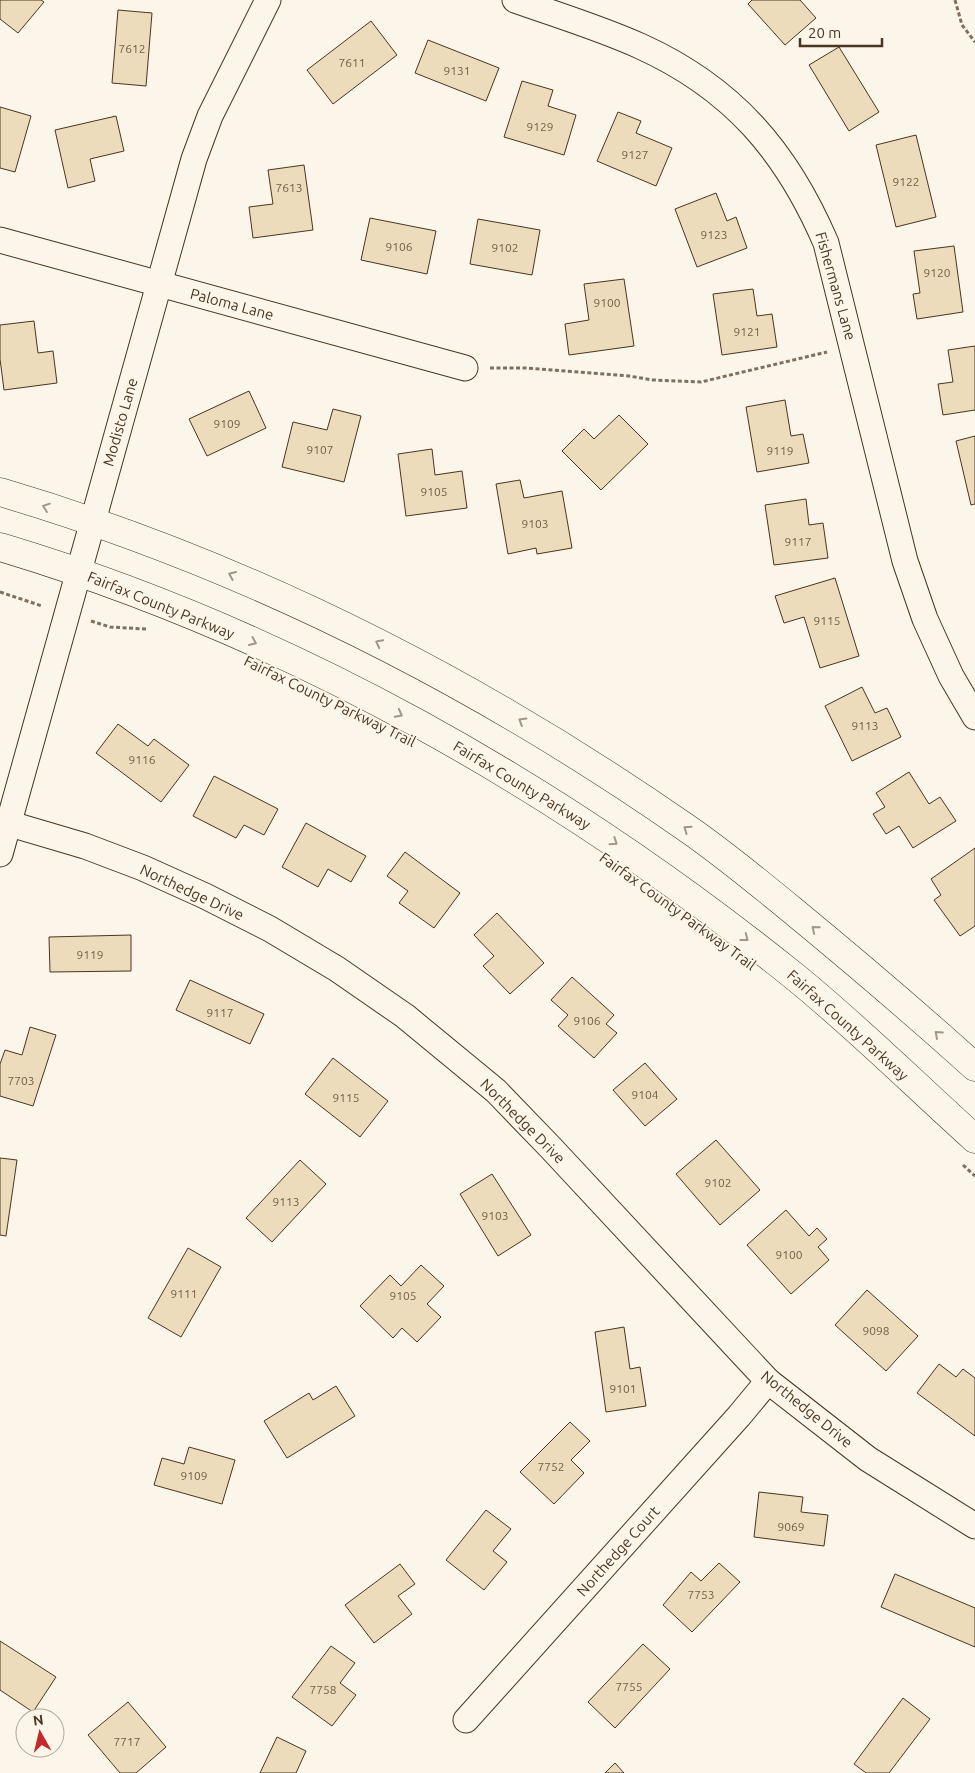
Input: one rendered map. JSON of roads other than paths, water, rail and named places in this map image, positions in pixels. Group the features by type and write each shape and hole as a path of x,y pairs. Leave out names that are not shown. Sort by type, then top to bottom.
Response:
{"highway":[{"path":"0,492 167,548 221,570 370,638 439,674 563,746 689,830 752,878 863,968 975,1067"},
{"name":"Fairfax County Parkway","path":"0,547 78,572 162,604 297,661 426,728 555,803 620,845 796,977 857,1030 975,1139"}],"street":[{"name":"Modisto Lane","path":"0,854 5,822 78,572 194,159 210,116 268,0"},
{"name":"Fishermans Lane","path":"515,0 632,42 675,64 708,85 734,106 760,133 784,163 813,212 826,243 908,569 925,619 951,676 975,717"},
{"name":"Paloma Lane","path":"0,240 464,368"},
{"name":"Northedge Drive","path":"5,822 102,852 205,896 270,929 337,969 405,1016 496,1091 768,1381 868,1459 975,1526"},
{"name":"Northedge Court","path":"466,1720 739,1416 768,1381"}]}
